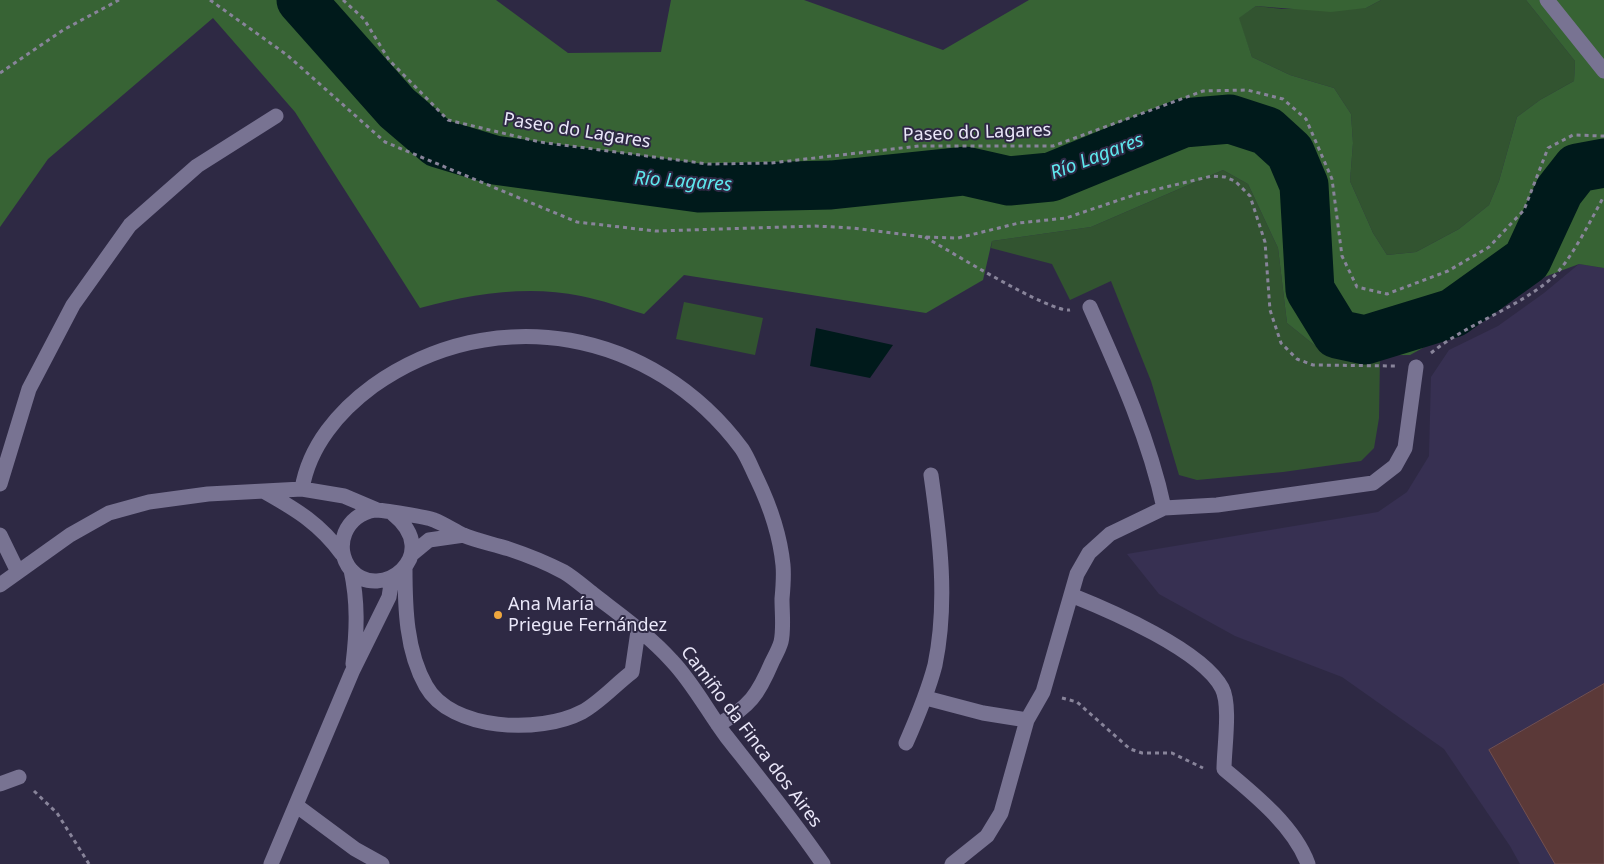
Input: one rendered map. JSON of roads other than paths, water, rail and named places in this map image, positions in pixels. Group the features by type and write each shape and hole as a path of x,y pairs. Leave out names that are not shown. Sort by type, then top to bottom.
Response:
{"street":[{"path":"1547,0 1604,71"},
{"path":"0,484 29,389 73,305 130,225 198,166 276,116"},
{"path":"1090,307 1120,374 1156,471 1164,508"},
{"path":"302,489 311,458 332,422 361,395 398,369 439,350 488,338 549,336 613,350 659,373 705,407 743,450 763,492 776,526 783,566 781,642 759,692 735,715 718,724"},
{"path":"952,864 987,836 1001,813 1027,720 1043,692 1077,574 1089,553 1110,534 1164,508 1217,505 1373,483 1395,466 1405,448 1416,367"},
{"path":"906,743 926,698 935,664 942,603 940,537 930,475"},
{"path":"0,585 70,535 109,513 149,502 208,494 249,491 264,492 302,489 344,496 377,510 393,514 405,524 412,538 412,554 405,568 392,578 378,581 363,579 351,570"},
{"path":"264,492 299,511 327,533 351,570 356,592 358,625 352,672"},
{"path":"342,554 342,538 349,524 362,514 377,510"},
{"name":"Camiño da Finca dos Aires","path":"393,514 433,519 464,535 512,550 565,573 638,631 673,661 823,864"},
{"path":"0,535 18,572"},
{"name":"Camiño da Finca dos Aires","path":"412,554 429,540 464,535"},
{"path":"405,568 405,603 412,649 426,687 451,712 493,724 544,725 582,712 632,672 638,631"},
{"path":"271,864 352,672 389,597 392,578"},
{"path":"1071,595 1178,646 1207,670 1223,689 1226,707 1224,768 1266,804 1304,853 1308,864"},
{"path":"926,698 983,713 1027,720"},
{"path":"0,784 19,777"},
{"path":"297,806 355,849 382,864"}],"waterway":[{"name":"Río Lagares","path":"301,0 397,108 438,143 494,160 699,188 831,185 965,171 1009,181 1051,177 1183,123 1230,119 1267,131 1290,152 1304,185 1310,290 1337,334 1365,340 1453,313 1527,260 1559,191 1577,168 1604,163"}],"place":[{"name":"Ana María Priegue Fernández","path":"498,615"}]}
